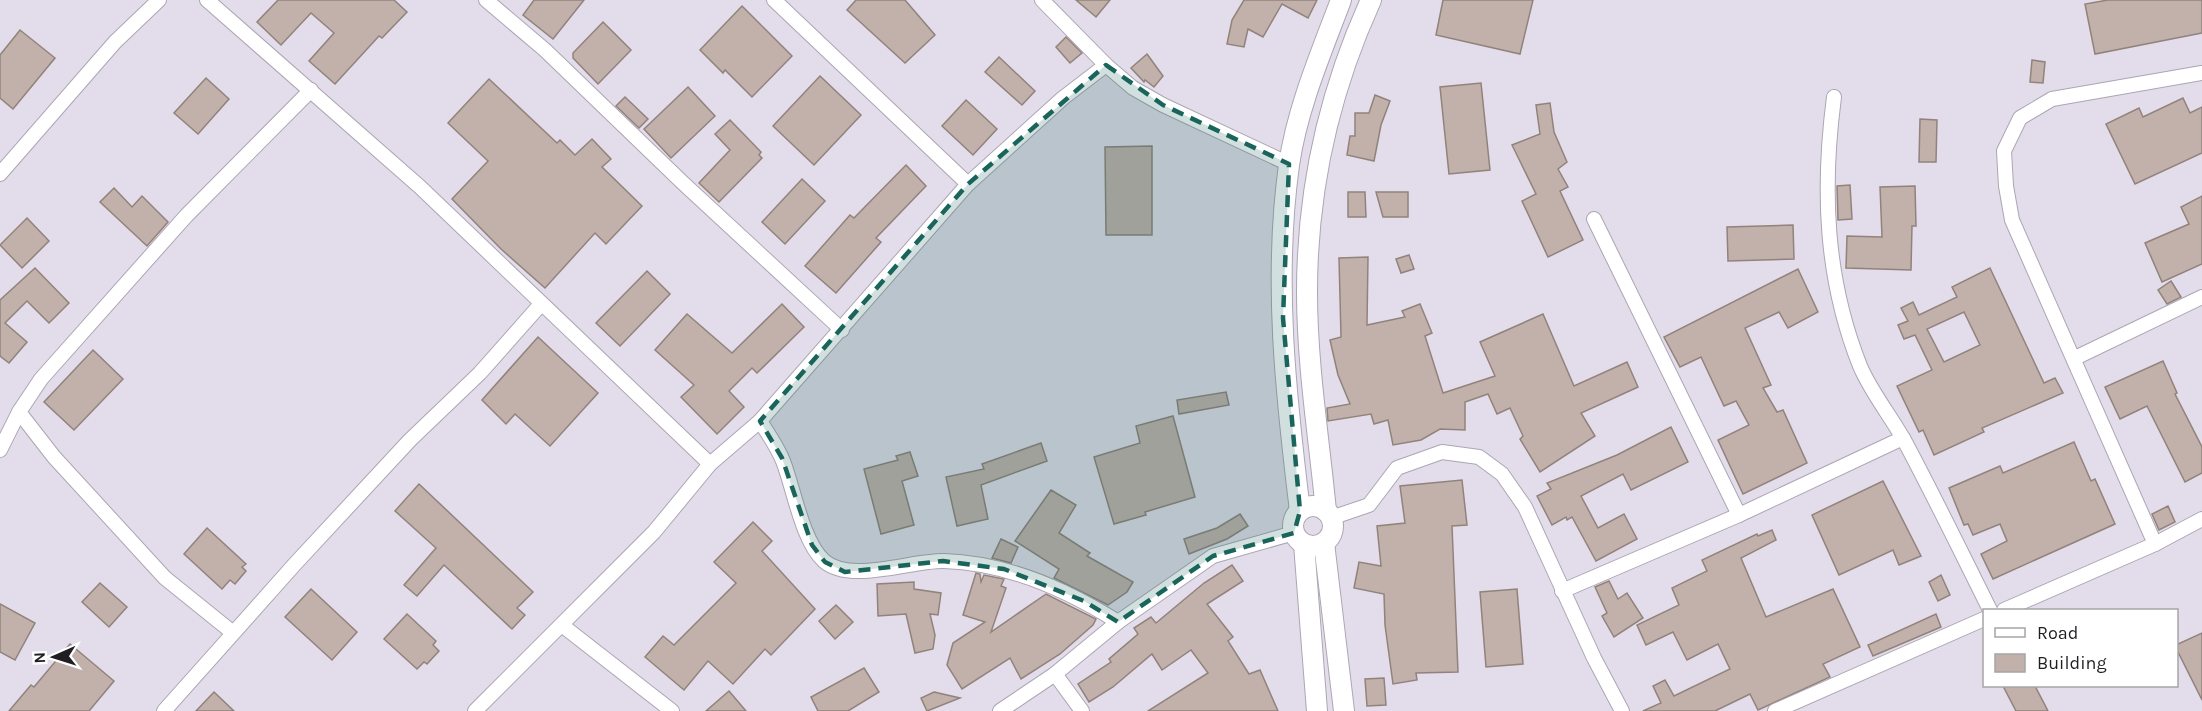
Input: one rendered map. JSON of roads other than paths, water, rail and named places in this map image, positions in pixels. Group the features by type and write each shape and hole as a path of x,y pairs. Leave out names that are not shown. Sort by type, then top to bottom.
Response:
{"main road":[{"path":"1300,511 1287,413 1282,318 1283,237 1289,164 1312,78 1341,0"},
{"path":"1344,711 1324,543 1333,527 1329,514 1307,305 1308,247 1313,195 1335,91 1347,52 1371,0"},
{"path":"1317,711 1299,538 1294,519 1300,511 1308,507 1318,506 1329,514"},
{"path":"1299,538 1314,546 1324,543"}],"street":[{"path":"0,174 116,42 159,0"},
{"path":"207,0 434,199 710,464"},
{"path":"486,0 545,50 842,330"},
{"path":"774,0 968,184"},
{"path":"1042,0 1106,65 1133,88 1163,105 1289,164"},
{"path":"476,711 654,532 710,464 760,422 968,184 1063,98 1106,65"},
{"path":"2155,544 2075,358 2012,220 2006,186 2004,152 2020,118 2052,99 2202,73"},
{"path":"0,450 19,412 41,379 186,216 311,90"},
{"path":"1834,97 1826,158 1827,215 1834,272 1860,366 1903,438 1989,609"},
{"path":"1594,219 1739,515"},
{"path":"2075,358 2202,297"},
{"path":"164,711 232,632 410,440 480,373 541,304"},
{"path":"19,412 54,457 165,578 232,632"},
{"path":"760,422 782,458 812,545 825,562 845,572 942,561 1004,569 1084,601 1118,622"},
{"path":"1562,591 1739,515 1903,438"},
{"path":"1329,514 1369,505 1397,468 1442,452 1479,457 1502,474 1525,507 1562,591 1622,711"},
{"path":"2006,609 2155,544 2202,519"},
{"path":"1000,711 1054,674 1118,622 1213,556 1299,538"},
{"path":"1775,711 1983,619"},
{"path":"563,626 672,711"},
{"path":"1054,674 1082,711"}]}
